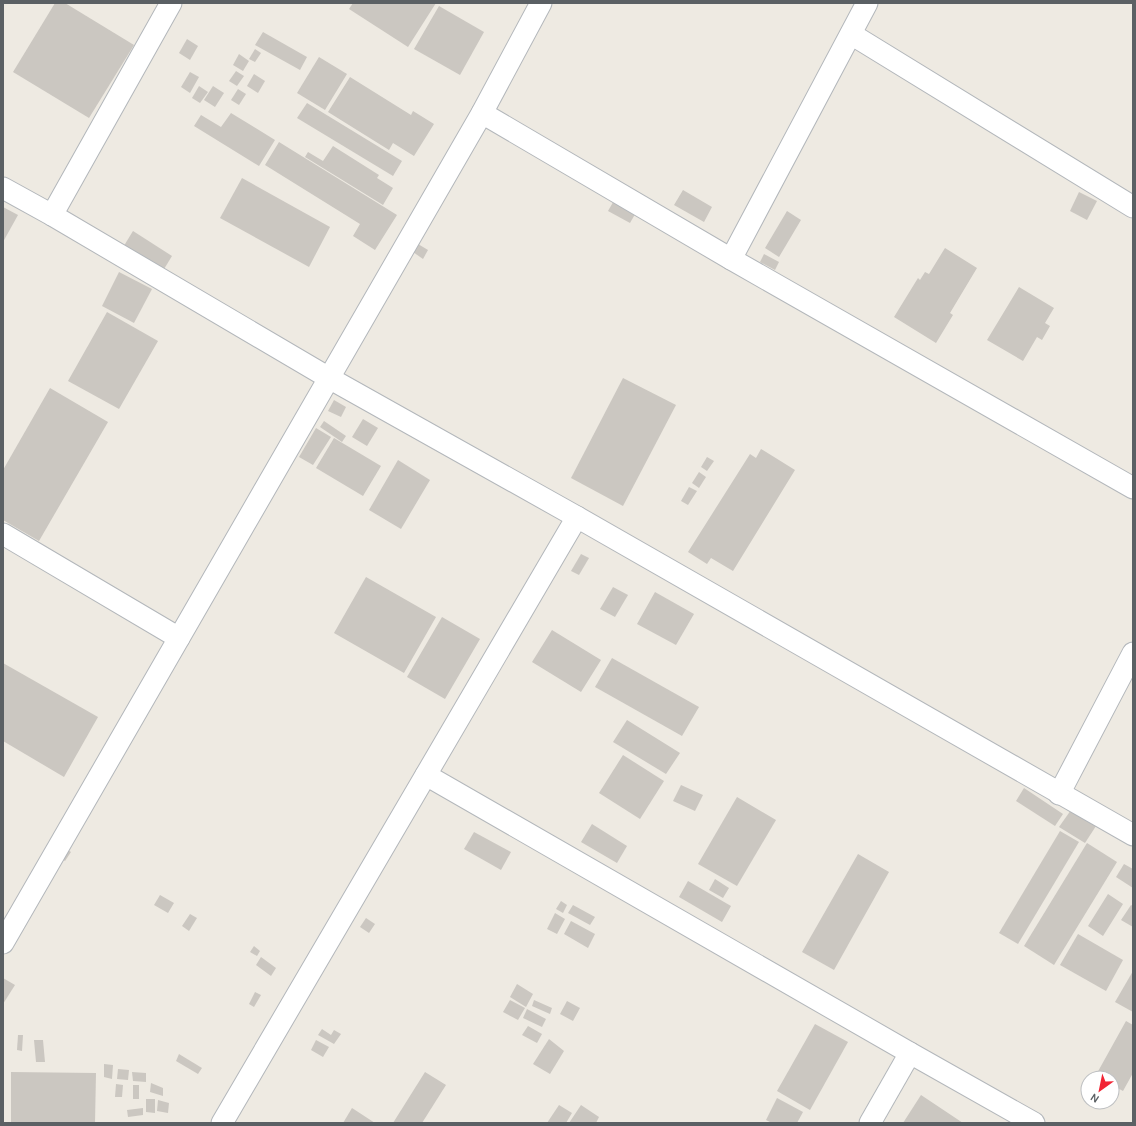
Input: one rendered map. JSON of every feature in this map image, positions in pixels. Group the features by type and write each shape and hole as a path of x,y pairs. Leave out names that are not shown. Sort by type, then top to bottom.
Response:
{"street":[{"path":"52,215 171,3"},
{"path":"3,943 482,113 541,3"},
{"path":"731,259 867,3"},
{"path":"851,34 1133,207"},
{"path":"482,113 731,259 1133,488"},
{"path":"3,188 52,215 329,378 577,517 1133,836"},
{"path":"222,1123 577,517"},
{"path":"3,534 179,638"},
{"path":"1059,794 1133,653"},
{"path":"426,774 1034,1123"},
{"path":"870,1123 910,1053"}],"building":[{"path":"55,3 65,3 134,45 89,118 13,72"},
{"path":"353,3 436,3 408,47 349,9"},
{"path":"439,6 484,32 460,75 414,49"},
{"path":"263,32 307,57 300,70 255,45"},
{"path":"187,39 198,46 190,60 179,53"},
{"path":"255,49 261,53 255,62 249,59"},
{"path":"239,54 249,61 243,71 233,65"},
{"path":"319,57 347,74 325,110 297,93"},
{"path":"236,71 244,76 237,86 229,81"},
{"path":"190,72 199,77 190,93 181,87"},
{"path":"254,74 265,81 258,93 247,86"},
{"path":"350,77 411,115 413,111 434,124 414,156 393,143 389,150 328,112"},
{"path":"199,86 208,92 200,103 192,98"},
{"path":"213,86 224,93 215,107 204,100"},
{"path":"238,89 246,94 239,105 231,100"},
{"path":"307,103 402,161 393,176 297,118"},
{"path":"231,113 275,140 259,166 194,126 201,115 221,127"},
{"path":"279,142 397,215 375,250 353,236 360,224 265,165"},
{"path":"333,146 379,175 377,178 393,188 383,205 305,157 308,152 323,161"},
{"path":"242,178 330,227 309,267 220,218"},
{"path":"683,190 712,207 704,222 674,205"},
{"path":"1079,192 1097,201 1087,220 1070,211"},
{"path":"616,197 638,209 630,223 608,211"},
{"path":"3,207 18,215 3,242"},
{"path":"787,211 801,220 779,257 765,248"},
{"path":"133,231 172,256 161,274 122,249"},
{"path":"418,244 428,250 423,259 413,252"},
{"path":"945,248 977,268 950,313 953,315 936,343 894,317 918,278 920,280 925,272 929,274"},
{"path":"764,254 779,262 775,270 760,262"},
{"path":"119,272 152,289 134,323 102,306"},
{"path":"1019,287 1054,308 1045,323 1050,326 1042,340 1037,337 1023,361 987,340"},
{"path":"107,312 158,341 119,409 68,381"},
{"path":"623,378 676,405 623,506 571,478"},
{"path":"50,388 108,422 39,541 3,520 3,470"},
{"path":"334,400 346,407 341,417 328,411"},
{"path":"363,419 378,428 367,446 352,437"},
{"path":"324,421 346,436 342,442 320,427"},
{"path":"316,428 331,437 313,465 299,457"},
{"path":"334,438 381,466 363,496 316,468"},
{"path":"761,449 795,470 733,571 711,558 707,564 688,552 750,454 756,458"},
{"path":"707,457 714,461 707,471 701,467"},
{"path":"398,460 430,480 401,529 369,510"},
{"path":"699,472 706,477 699,488 692,483"},
{"path":"689,487 697,491 688,505 681,501"},
{"path":"581,554 589,558 579,575 571,571"},
{"path":"366,577 436,617 404,673 334,633"},
{"path":"613,587 628,595 615,617 600,609"},
{"path":"655,592 694,614 676,645 637,624"},
{"path":"442,617 480,639 445,699 407,677"},
{"path":"552,630 601,660 581,692 532,662"},
{"path":"612,658 699,707 682,736 595,687"},
{"path":"3,663 98,717 64,777 3,741"},
{"path":"627,720 680,753 666,774 613,742"},
{"path":"623,755 664,781 640,819 599,793"},
{"path":"681,785 703,795 695,811 673,801"},
{"path":"1024,788 1063,814 1055,826 1016,801"},
{"path":"737,797 776,820 737,886 698,864"},
{"path":"1071,810 1096,826 1085,843 1059,827"},
{"path":"592,824 627,846 617,863 581,842"},
{"path":"1060,831 1079,842 1018,944 999,933"},
{"path":"474,832 511,852 501,870 464,849"},
{"path":"1087,843 1117,862 1054,965 1024,946"},
{"path":"60,845 71,852 65,861 54,854"},
{"path":"858,854 889,872 834,970 802,952"},
{"path":"1124,864 1133,869 1133,888 1116,877"},
{"path":"715,879 729,888 723,898 709,890"},
{"path":"688,881 731,906 722,922 679,897"},
{"path":"1108,894 1123,904 1103,936 1088,926"},
{"path":"160,895 174,903 168,913 154,905"},
{"path":"561,901 567,905 563,913 556,909"},
{"path":"573,905 595,917 590,925 568,913"},
{"path":"1131,905 1133,906 1133,927 1121,920"},
{"path":"555,913 565,919 557,934 547,929"},
{"path":"190,914 197,918 189,931 182,926"},
{"path":"366,918 375,924 369,933 360,927"},
{"path":"571,921 595,934 588,948 564,934"},
{"path":"1078,934 1123,960 1106,991 1060,965"},
{"path":"254,946 260,951 257,956 250,952"},
{"path":"261,957 276,968 271,976 256,965"},
{"path":"1133,971 1133,1012 1115,1002"},
{"path":"3,978 15,985 3,1004"},
{"path":"517,984 533,994 526,1007 510,997"},
{"path":"255,992 261,995 254,1007 249,1004"},
{"path":"510,1000 525,1008 518,1020 503,1012"},
{"path":"534,1000 552,1008 550,1014 532,1006"},
{"path":"567,1001 580,1008 573,1021 560,1014"},
{"path":"527,1009 546,1019 542,1027 523,1018"},
{"path":"1126,1021 1133,1025 1133,1073 1123,1091 1120,1089 1120,1070 1099,1070"},
{"path":"815,1024 848,1042 810,1110 777,1091"},
{"path":"528,1026 542,1034 537,1043 522,1035"},
{"path":"322,1029 331,1035 334,1030 341,1034 334,1044 318,1035"},
{"path":"18,1035 23,1035 22,1051 17,1050"},
{"path":"549,1039 564,1051 550,1074 533,1064"},
{"path":"34,1040 43,1040 45,1062 36,1062"},
{"path":"316,1040 329,1047 323,1057 311,1050"},
{"path":"179,1054 202,1068 198,1074 176,1061"},
{"path":"104,1064 113,1065 112,1079 104,1077"},
{"path":"118,1069 129,1070 128,1080 117,1079"},
{"path":"11,1072 96,1073 95,1123 11,1123"},
{"path":"132,1072 146,1073 146,1082 133,1081"},
{"path":"425,1072 446,1085 422,1123 393,1123"},
{"path":"151,1083 163,1088 163,1096 150,1092"},
{"path":"116,1084 123,1085 122,1097 115,1097"},
{"path":"133,1085 139,1085 139,1099 133,1099"},
{"path":"921,1095 963,1123 903,1123"},
{"path":"777,1098 803,1112 797,1123 772,1123 766,1120"},
{"path":"146,1099 155,1099 155,1113 146,1112"},
{"path":"158,1100 169,1103 168,1113 157,1111"},
{"path":"559,1105 572,1113 566,1123 547,1123"},
{"path":"581,1105 599,1117 596,1123 569,1123"},
{"path":"143,1108 143,1115 128,1117 127,1110"},
{"path":"352,1108 375,1123 343,1123"}]}
